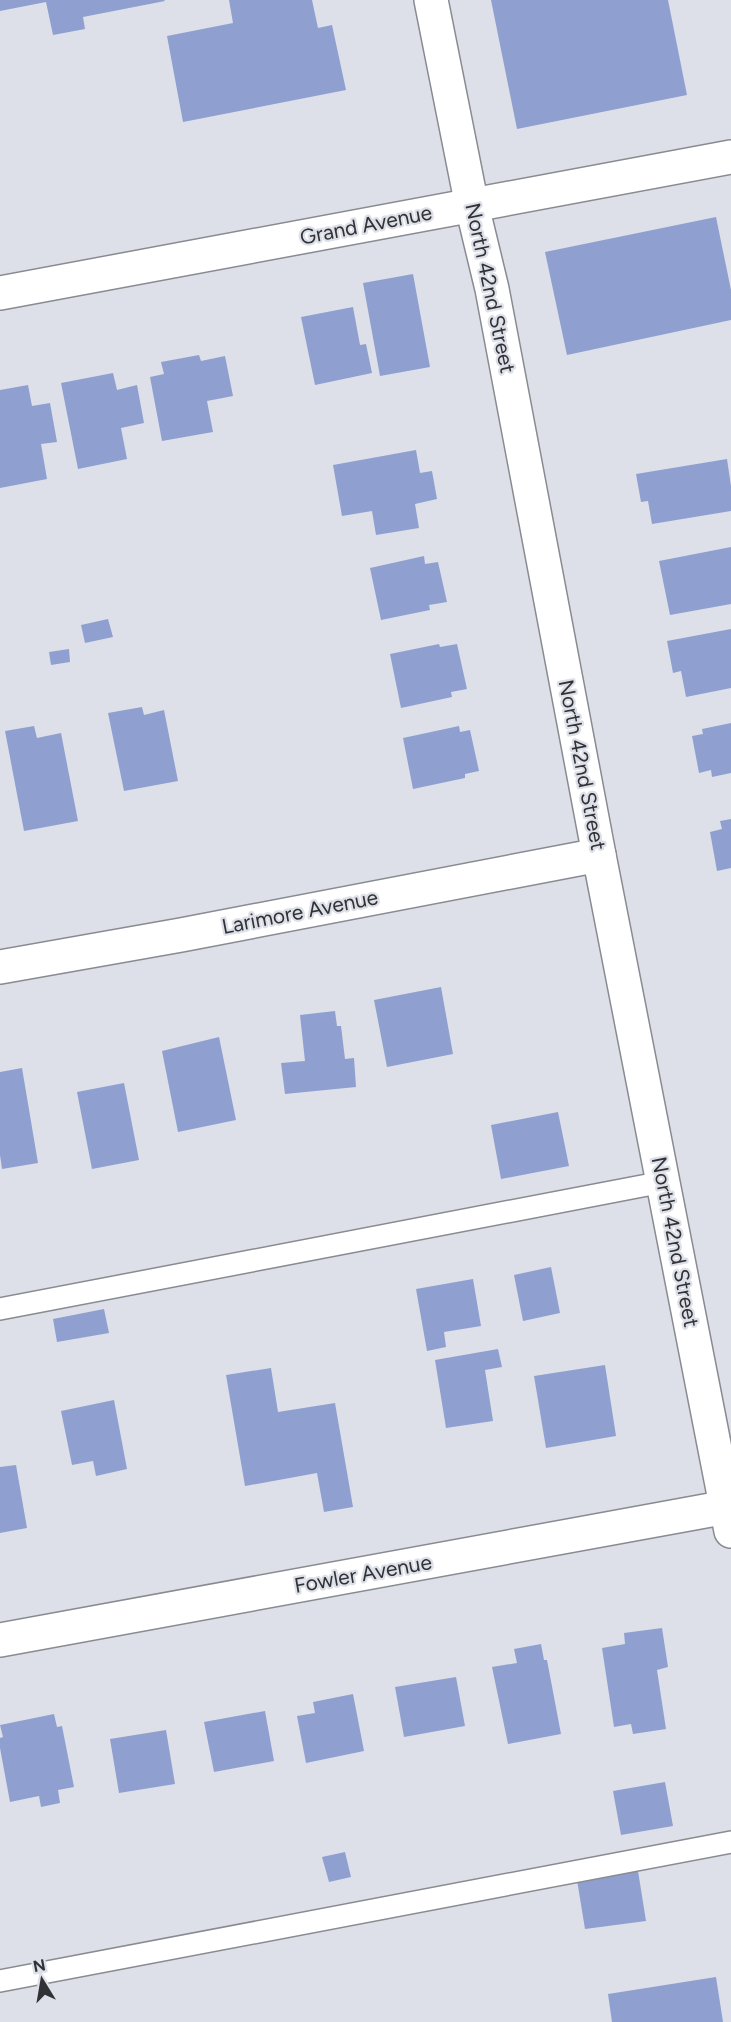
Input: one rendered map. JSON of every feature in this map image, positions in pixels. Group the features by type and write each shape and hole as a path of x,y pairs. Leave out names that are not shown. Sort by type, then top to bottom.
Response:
{"street":[{"name":"North 42nd Street","path":"431,0 472,206 492,289 599,855 729,1519"},
{"name":"Grand Avenue","path":"0,293 731,157"},
{"name":"Larimore Avenue","path":"0,967 181,935 599,855"},
{"name":"Fowler Avenue","path":"0,1641 729,1519"}],"lane":[{"path":"0,1309 663,1182"},
{"path":"0,1981 731,1842"}],"building":[{"path":"0,0 165,1 83,17 85,29 53,35 46,2 0,11"},
{"path":"229,0 312,0 318,28 332,25 346,90 183,122 167,36 233,23"},
{"path":"491,0 668,0 687,95 517,129"},
{"path":"716,217 731,290 731,320 567,355 545,252"},
{"path":"413,274 430,367 380,376 363,283"},
{"path":"353,307 360,345 366,344 372,373 315,385 301,317"},
{"path":"199,355 201,361 225,356 233,396 207,401 213,432 162,441 150,377 164,374 161,362"},
{"path":"113,373 117,390 137,385 144,423 121,428 127,459 78,469 61,383"},
{"path":"28,385 32,406 50,403 57,442 41,444 47,479 0,488 0,390"},
{"path":"416,450 420,473 432,471 437,499 415,504 419,528 376,535 372,511 342,516 333,465"},
{"path":"727,459 731,486 731,511 652,524 648,501 641,502 636,474"},
{"path":"731,547 731,604 670,615 659,561"},
{"path":"424,556 425,564 438,562 447,602 429,605 430,610 381,620 370,568"},
{"path":"108,619 113,637 85,643 81,625"},
{"path":"731,629 731,688 686,697 681,671 673,673 667,641"},
{"path":"439,644 440,647 457,644 467,689 451,692 452,697 401,708 390,654"},
{"path":"69,649 70,662 51,665 49,652"},
{"path":"142,707 144,715 164,710 178,781 124,791 108,713"},
{"path":"731,723 731,773 712,777 711,770 699,773 692,736 703,734 702,729"},
{"path":"34,726 37,738 61,733 78,821 24,831 5,731"},
{"path":"459,726 460,732 470,730 479,771 465,774 465,778 413,789 403,738"},
{"path":"731,819 731,868 717,871 710,832 722,829 720,821"},
{"path":"441,987 453,1054 387,1067 374,1000"},
{"path":"335,1011 337,1026 341,1026 345,1059 354,1058 356,1087 285,1094 281,1063 305,1061 300,1015"},
{"path":"219,1037 236,1120 178,1132 162,1051"},
{"path":"22,1068 38,1163 2,1169 0,1072"},
{"path":"124,1083 139,1160 92,1169 77,1092"},
{"path":"558,1112 569,1166 501,1179 491,1125"},
{"path":"551,1267 560,1313 523,1321 514,1275"},
{"path":"473,1279 481,1326 444,1332 446,1347 427,1351 416,1289"},
{"path":"104,1309 109,1333 57,1342 53,1319"},
{"path":"498,1349 502,1367 485,1370 493,1421 446,1428 435,1360"},
{"path":"605,1365 616,1436 546,1448 534,1376"},
{"path":"271,1368 278,1412 335,1403 353,1507 324,1512 317,1473 245,1486 226,1375"},
{"path":"114,1400 127,1469 96,1476 93,1461 72,1465 61,1411"},
{"path":"16,1465 27,1528 0,1533 0,1467"},
{"path":"662,1628 668,1667 657,1670 666,1729 633,1734 631,1724 614,1727 602,1648 625,1644 624,1633"},
{"path":"541,1644 544,1660 547,1660 561,1734 508,1744 492,1667 517,1663 514,1649"},
{"path":"456,1677 465,1726 404,1737 395,1687"},
{"path":"353,1694 364,1751 306,1763 297,1716 315,1713 313,1702"},
{"path":"265,1711 274,1761 214,1772 204,1722"},
{"path":"54,1714 57,1727 62,1726 74,1787 58,1790 60,1803 41,1807 39,1796 10,1802 0,1748 0,1738 3,1737 0,1725"},
{"path":"166,1730 175,1784 119,1793 110,1739"},
{"path":"665,1782 673,1826 621,1835 613,1791"},
{"path":"345,1852 351,1877 329,1882 322,1857"},
{"path":"638,1871 646,1921 585,1929 577,1880"},
{"path":"716,1977 723,2022 612,2022 608,1994"}]}
